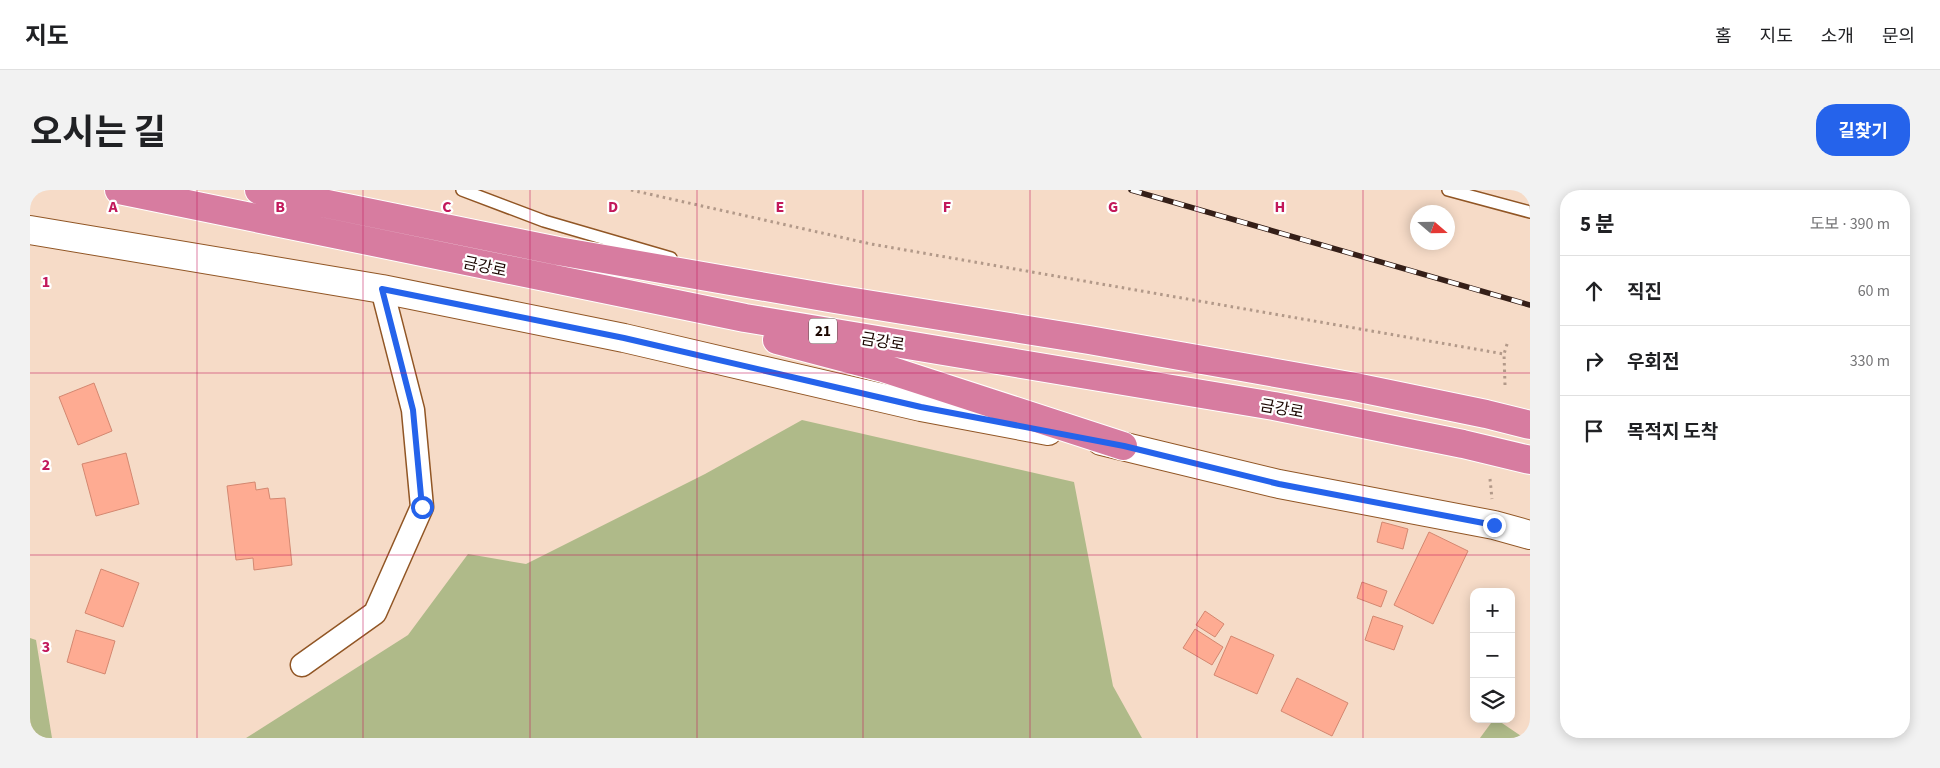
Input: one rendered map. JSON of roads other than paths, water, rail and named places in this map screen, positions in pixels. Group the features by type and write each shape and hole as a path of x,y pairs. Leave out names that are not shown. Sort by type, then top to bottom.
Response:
{"highway":[{"name":"금강로","path":"119,190 745,318 1274,406 1464,444 1530,460"},
{"name":"금강로","path":"259,190 558,251 1136,348 1355,387 1530,425"},
{"path":"279,223 473,275 797,344 948,388 1124,446"},
{"path":"1486,414 1530,419"}],"street":[{"path":"30,230 382,289 624,338 921,407 1124,446 1279,484 1494,525 1530,535"},
{"path":"302,665 375,613 422,507 413,410 382,289"}],"lane":[{"path":"462,190 544,222 671,258 835,299"},
{"path":"1448,190 1530,212"}],"railway":[{"path":"1131,190 1530,305"}]}
